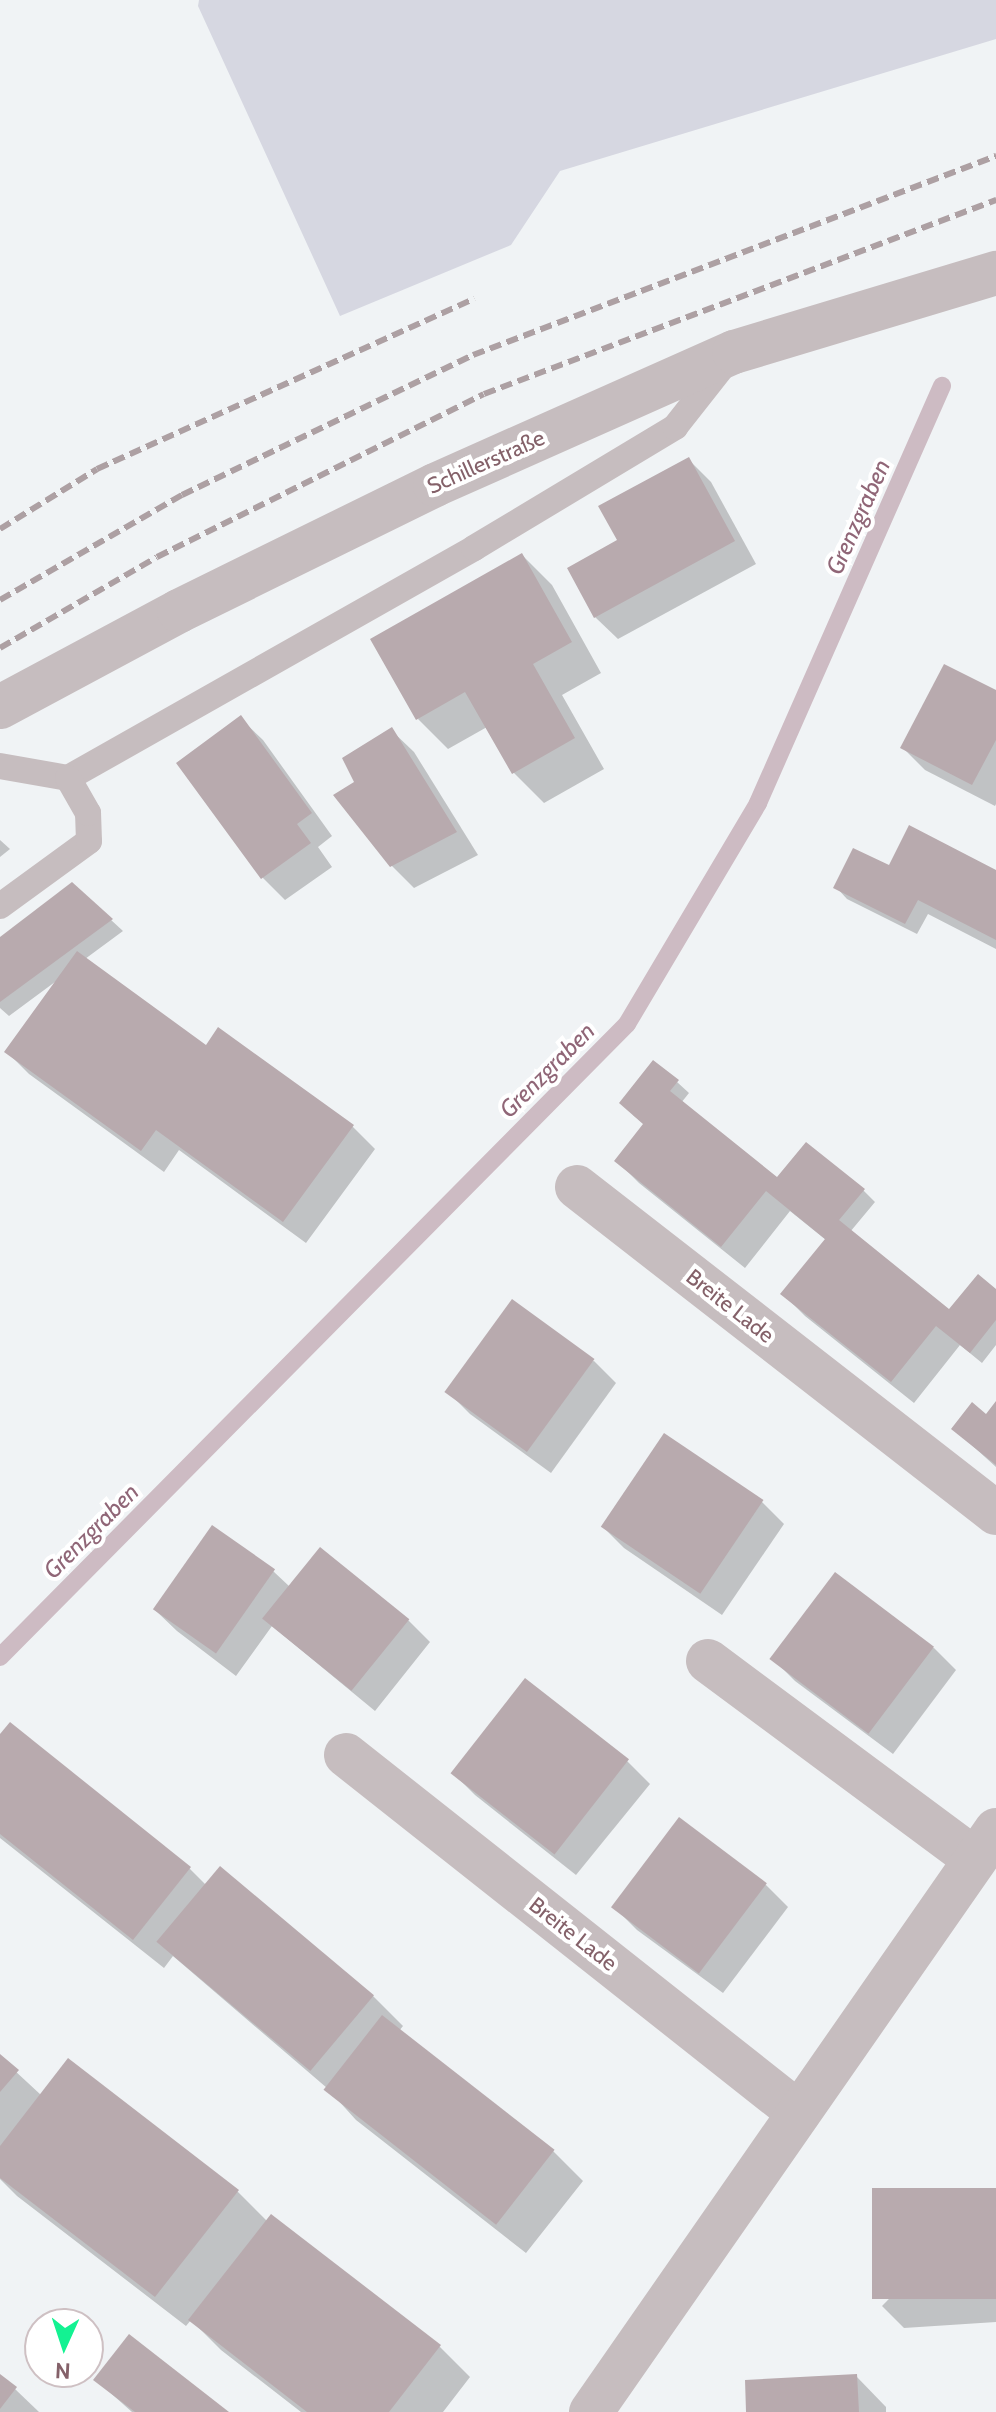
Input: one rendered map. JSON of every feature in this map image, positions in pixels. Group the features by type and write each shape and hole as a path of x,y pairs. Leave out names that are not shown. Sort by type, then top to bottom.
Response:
{"street":[{"name":"Schillerstraße","path":"0,707 179,611 435,485 734,352 996,273"},
{"name":"Breite Lade","path":"577,1187 996,1513"},
{"path":"591,2412 986,1844 708,1661"},
{"name":"Breite Lade","path":"346,1755 799,2113"}],"lane":[{"path":"0,766 68,778 474,548 675,427 734,352"},
{"path":"0,906 89,841 88,813 68,778"}],"shaded area":[{"path":"199,0 996,0 996,39 560,171 511,245 340,316 198,6"}],"building":[{"path":"689,457 735,541 594,618 567,568 617,540 598,506"},
{"path":"522,553 572,642 533,664 575,738 512,774 465,692 416,720 370,639"},
{"path":"944,664 996,690 996,740 972,785 900,748"},
{"path":"241,715 312,813 297,824 311,843 261,879 176,763"},
{"path":"392,727 457,832 390,867 333,795 354,782 342,758"},
{"path":"909,825 996,870 996,940 918,900 905,924 833,888 853,848 889,865"},
{"path":"72,882 113,919 0,1002 0,937"},
{"path":"77,951 206,1045 218,1027 354,1125 283,1222 156,1130 141,1151 4,1052"},
{"path":"653,1060 679,1080 670,1091 777,1177 806,1142 865,1189 839,1220 949,1309 978,1274 996,1289 996,1320 970,1353 936,1326 891,1382 780,1294 825,1239 766,1191 721,1247 614,1161 643,1124 619,1103"},
{"path":"512,1299 595,1359 527,1452 444,1392"},
{"path":"996,1401 996,1465 951,1429 972,1402 986,1414"},
{"path":"664,1433 763,1500 700,1594 601,1527"},
{"path":"212,1525 275,1569 216,1654 153,1609"},
{"path":"320,1547 409,1619 351,1691 262,1618"},
{"path":"835,1572 934,1647 868,1734 769,1659"},
{"path":"525,1678 629,1759 555,1855 451,1773"},
{"path":"10,1722 191,1867 133,1940 0,1834 0,1734"},
{"path":"679,1817 767,1883 699,1973 611,1907"},
{"path":"220,1866 374,1995 310,2071 156,1942"},
{"path":"382,2015 555,2150 496,2225 324,2090"},
{"path":"0,2054 19,2070 0,2092"},
{"path":"68,2058 239,2190 155,2297 0,2178 0,2146"},
{"path":"872,2188 996,2188 996,2299 872,2299"},
{"path":"271,2214 441,2345 389,2412 307,2412 188,2320"},
{"path":"129,2334 229,2412 135,2412 104,2388 104,2366"},
{"path":"0,2374 17,2387 0,2409"},
{"path":"857,2374 859,2412 746,2412 745,2380"}],"waterway":[{"name":"Grenzgraben","path":"0,1657 627,1024 758,803 942,386"}],"railway":[{"path":"0,600 182,495 473,355 996,156"},
{"path":"0,648 157,557 484,394 996,200"},
{"path":"0,529 97,469 474,299"}]}
